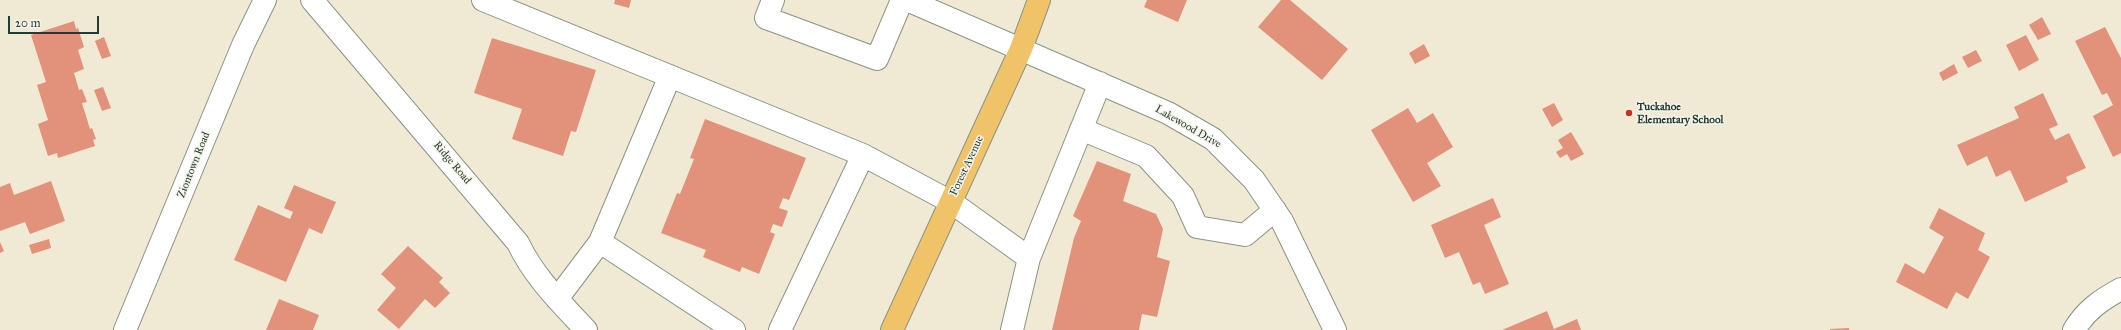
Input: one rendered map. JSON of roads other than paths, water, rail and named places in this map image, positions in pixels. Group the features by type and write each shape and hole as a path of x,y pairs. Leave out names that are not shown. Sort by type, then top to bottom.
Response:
{"main road":[{"name":"Forest Avenue","path":"892,330 1021,49 1039,0"}],"street":[{"name":"Ziontown Road","path":"125,330 243,45 265,0"},
{"name":"Ridge Road","path":"312,0 518,243 527,261 586,330"},
{"path":"483,0 863,155 951,202 1029,258"},
{"path":"773,0 766,18 877,59 902,0"},
{"name":"Lakewood Drive","path":"907,0 1168,113 1214,139 1254,180 1275,210 1320,296 1335,330"},
{"path":"558,299 600,242 670,76"},
{"path":"1012,330 1029,258 1100,83"},
{"path":"1081,129 1146,156 1182,196 1197,227 1245,235 1275,210"},
{"path":"780,330 863,155"},
{"path":"600,242 734,330"},
{"path":"2074,330 2081,318 2097,303 2121,289"}],"place":[{"name":"Tuckahoe Elementary School","path":"1629,113"}]}
